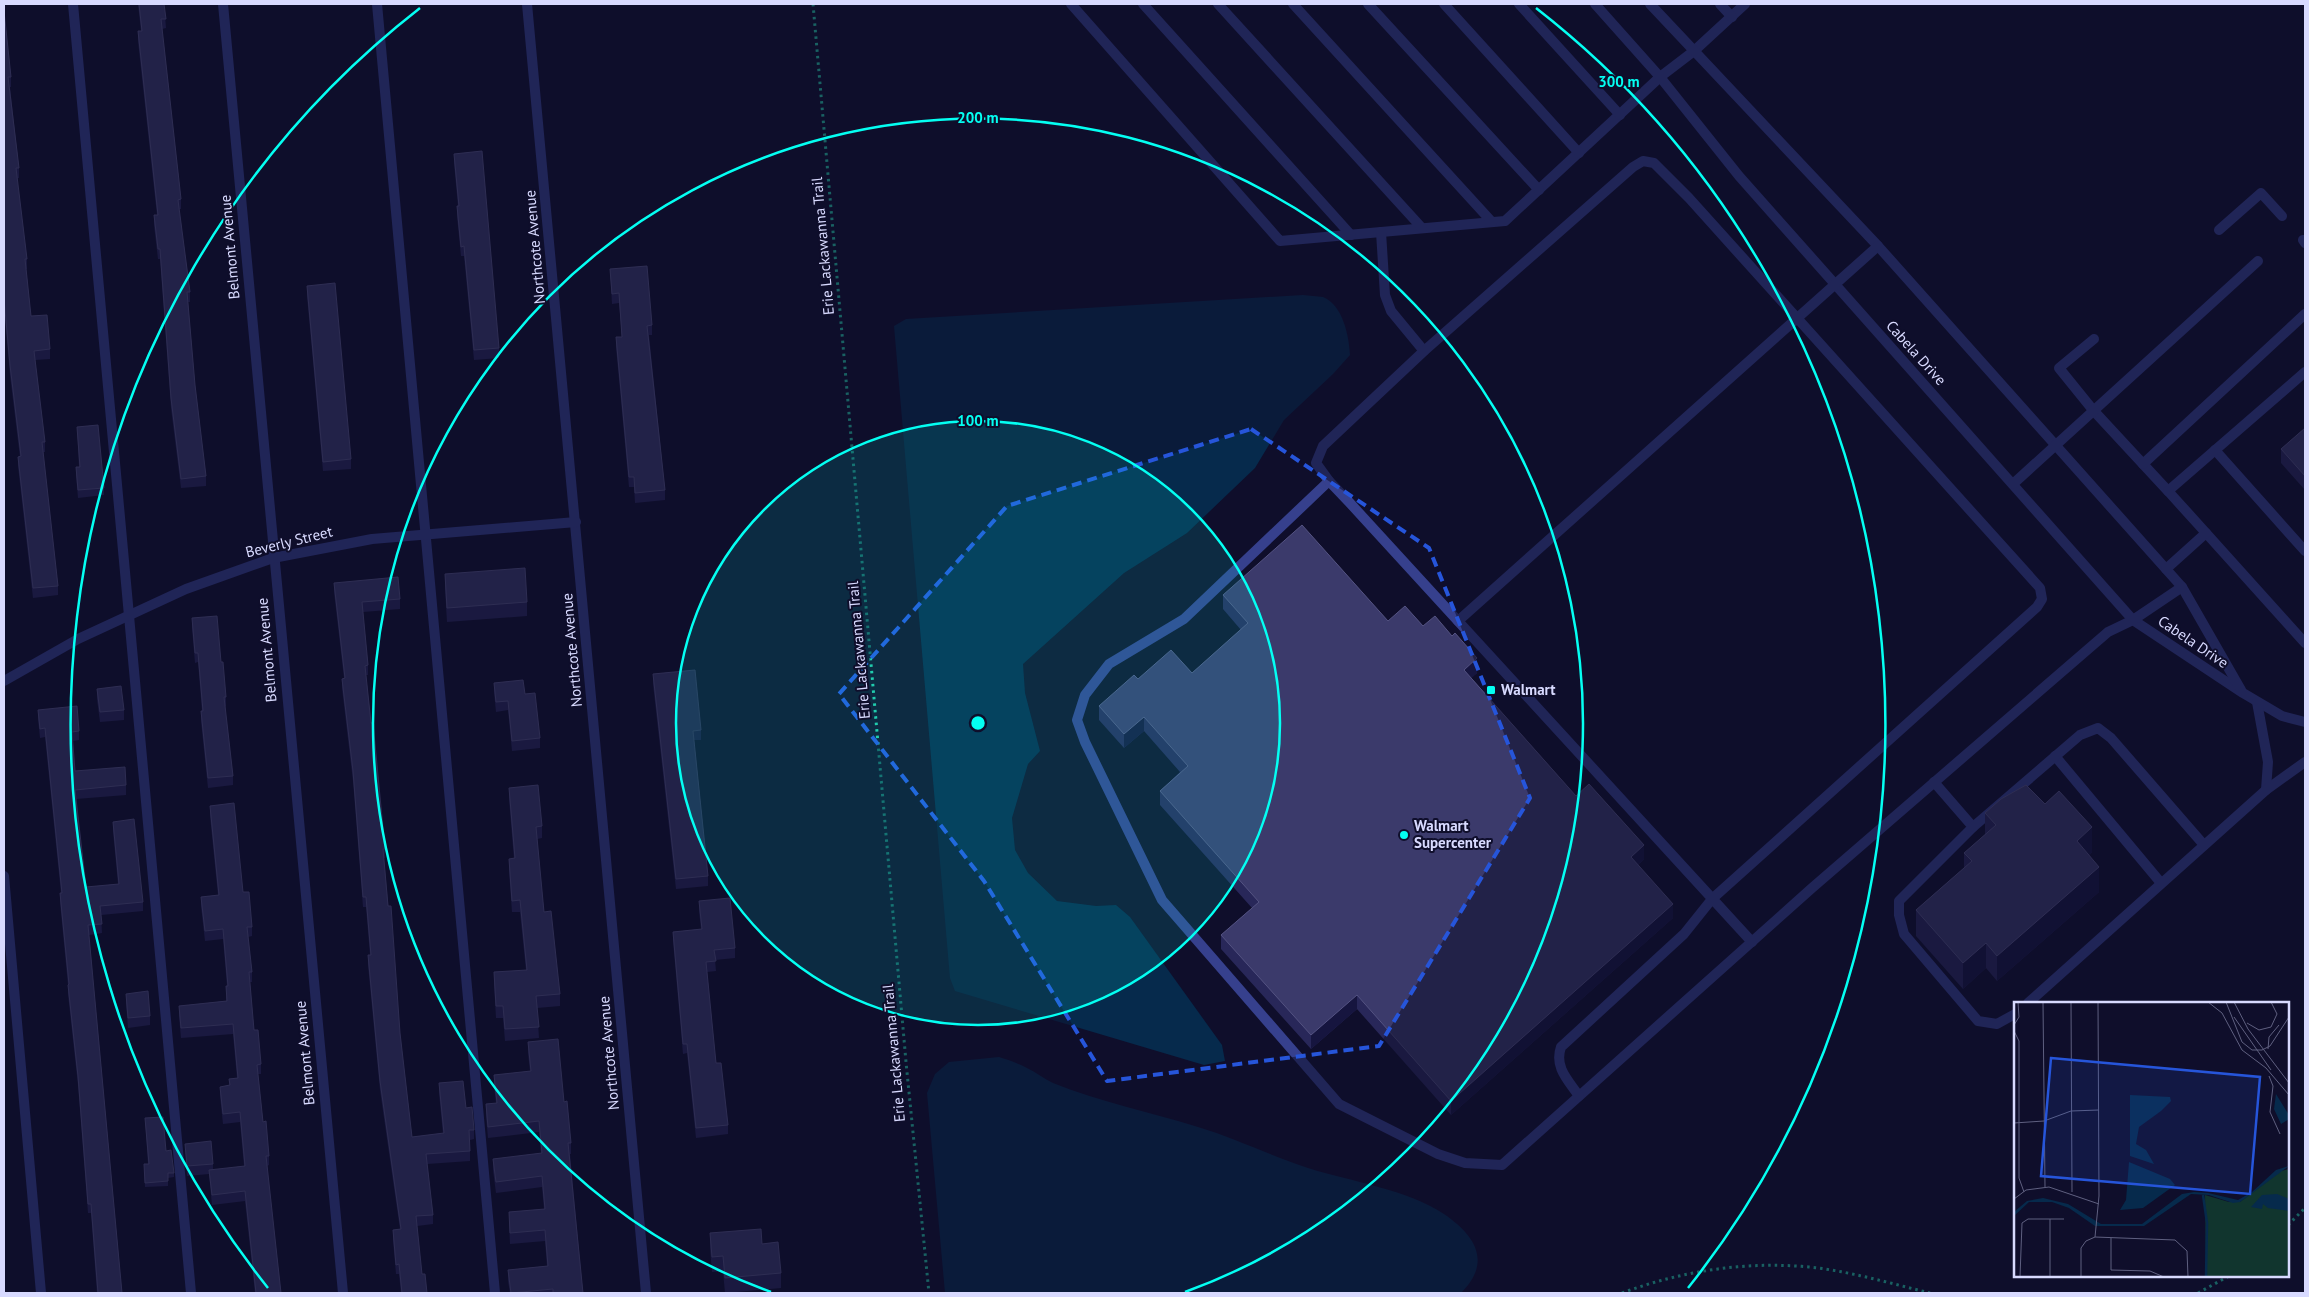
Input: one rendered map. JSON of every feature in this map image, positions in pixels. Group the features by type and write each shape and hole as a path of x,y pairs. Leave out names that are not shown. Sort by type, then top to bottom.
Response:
{"street":[{"path":"74,4 191,1293"},
{"name":"Belmont Avenue","path":"222,4 343,1293"},
{"path":"377,4 495,1293"},
{"name":"Northcote Avenue","path":"527,4 646,1293"},
{"path":"1071,4 1280,241 1505,221 1660,77 1694,52 1745,4"},
{"path":"1142,4 1351,234"},
{"path":"1218,4 1422,228"},
{"path":"1293,4 1492,222"},
{"path":"1368,4 1538,190"},
{"path":"1444,4 1578,153"},
{"path":"1519,4 1620,115"},
{"name":"Cabela Drive","path":"1594,4 1660,77 1739,176 2134,620 2243,694 2282,716 2305,722"},
{"name":"Cabela Drive","path":"1650,4 1878,246 2182,587 2243,694"},
{"path":"1720,4 1732,16"},
{"path":"1579,1096 1560,1070 1557,1058 1561,1047 1684,934 1712,899 2038,607 2042,599 2040,588 1689,198 1654,162 1643,162 1633,167 1424,351 1323,446 1316,464 1328,481 1458,620 1712,899 1752,942"},
{"path":"2219,230 2262,193 2282,216"},
{"path":"1381,232 1385,295 1391,311 1424,351"},
{"path":"1458,620 1878,246"},
{"path":"2013,484 2258,261"},
{"path":"2143,464 2305,314"},
{"path":"2094,339 2059,368 2093,410 2305,643"},
{"path":"2168,491 2305,372"},
{"path":"2215,450 2305,551"},
{"path":"1328,481 1184,619 1109,664 1084,695 1076,720 1162,900 1339,1104 1438,1154 1465,1163 1502,1165 1752,942 2108,632 2134,620 2182,587"},
{"name":"Beverly Street","path":"4,681 78,640 186,589 273,558 372,539 576,522"},
{"path":"2166,569 2206,533"},
{"path":"2257,702 2268,762 2266,790"},
{"path":"2014,1015 1997,1024 1978,1021 1904,934 1899,915 1899,901 1973,827 2080,735 2098,728 2112,738 2204,845"},
{"path":"2055,756 2161,883"},
{"path":"2029,1002 2266,790 2305,762"},
{"path":"1934,782 1973,827"},
{"path":"4,876 41,1293"}],"path":[{"name":"Erie Lackawanna Trail","path":"813,4 904,1042 929,1293"},
{"path":"2289,1225 2305,1208"},
{"path":"1622,1293 1652,1282 1693,1273 1737,1267 1777,1266 1817,1268 1862,1276 1930,1293"},
{"path":"2198,1293 2227,1277"}],"highlighted area":[{"path":"1251,429 1429,548 1530,798 1379,1046 1107,1081 984,881 839,694 1007,506"}],"water":[{"path":"1303,295 1323,297 1336,307 1344,322 1350,355 1333,374 1284,420 1255,468 1187,533 1124,573 1023,664 1025,693 1040,751 1028,764 1012,818 1015,850 1028,873 1057,901 1096,906 1116,905 1130,917 1222,1045 1225,1061 1204,1065 955,991 950,978 894,326 906,319"},
{"path":"999,1057 1034,1071 1050,1081 1071,1090 1212,1131 1308,1168 1396,1192 1430,1206 1455,1222 1472,1240 1478,1260 1476,1271 1461,1293 945,1293 927,1093 935,1074 949,1062"}],"building":[{"path":"139,4 164,4 166,19 161,19 181,199 178,200 190,292 187,292 195,385 206,476 181,479 171,398 160,249 158,249 154,215 158,215 138,31 142,31"},
{"path":"4,11 11,77 8,77 19,168 16,168 27,259 25,259 31,316 47,315 50,349 34,351 45,442 42,442 58,586 33,588 18,457 21,456 4,299"},
{"path":"482,151 499,348 474,350 464,246 461,247 454,154"},
{"path":"647,266 652,325 647,326 665,490 635,493 634,477 629,477 616,337 622,337 619,293 612,294 610,269"},
{"path":"335,283 351,459 323,462 307,286"},
{"path":"98,425 104,488 78,490 76,467 80,467 77,427"},
{"path":"2305,428 2305,476 2281,449"},
{"name":"Walmart Supercenter","path":"1302,525 1388,621 1405,606 1423,626 1435,616 1452,636 1455,633 1477,658 1464,670 1576,796 1589,784 1644,845 1631,857 1673,904 1451,1101 1357,995 1311,1035 1221,935 1259,902 1160,791 1188,766 1144,717 1124,734 1099,706 1134,675 1138,679 1171,650 1192,673 1248,623 1223,595"},
{"path":"525,568 527,602 447,608 445,574"},
{"path":"398,577 400,599 362,602 368,665 365,666 371,723 373,723 385,849 383,849 388,906 391,906 400,1033 412,1137 444,1133 439,1083 463,1081 466,1108 472,1107 474,1130 469,1130 470,1151 426,1154 433,1215 416,1216 422,1274 425,1274 427,1293 402,1293 399,1264 396,1265 393,1230 401,1229 380,1081 368,955 371,955 366,897 363,897 353,771 342,679 345,678 334,583"},
{"path":"217,616 233,776 208,778 201,711 203,711 198,653 195,653 192,618"},
{"path":"695,670 701,730 693,731 708,876 676,879 653,674"},
{"path":"523,680 525,694 535,693 540,738 512,741 508,701 496,702 494,683"},
{"path":"121,686 124,710 100,712 97,689"},
{"path":"77,706 79,731 72,732 75,771 125,767 126,785 75,790 86,887 119,884 113,822 134,819 143,902 100,906 102,924 88,925 122,1293 98,1293 91,1204 88,1204 78,1076 68,985 60,893 62,893 45,728 40,729 38,710"},
{"path":"538,785 542,826 536,827 544,912 551,911 560,994 536,996 539,1027 505,1029 503,1006 496,1006 494,972 527,970 520,900 512,901 509,859 515,858 509,788"},
{"path":"2026,785 2045,804 2059,791 2092,827 2077,841 2099,867 1997,956 1986,943 1963,963 1916,910 1972,861 1964,853 1996,825 1985,813 2001,799"},
{"path":"234,803 243,892 249,892 252,927 247,927 252,972 249,972 254,1030 258,1030 261,1064 257,1065 263,1122 266,1121 269,1156 266,1156 281,1293 256,1293 245,1191 212,1195 209,1170 245,1166 240,1112 223,1114 220,1087 230,1085 229,1079 238,1078 233,1024 181,1028 179,1006 227,1001 226,986 228,986 223,929 205,931 201,897 219,895 210,806"},
{"path":"730,898 735,948 714,950 716,961 706,962 716,1063 721,1063 728,1125 696,1128 687,1044 683,1044 673,932 702,929 699,901"},
{"path":"148,991 150,1016 128,1018 126,994"},
{"path":"558,1039 564,1102 567,1101 571,1143 568,1143 583,1293 553,1293 553,1289 511,1293 508,1270 548,1266 545,1230 510,1233 509,1212 545,1209 542,1176 496,1182 493,1159 542,1153 539,1121 488,1127 486,1104 497,1103 494,1075 531,1071 528,1042"},
{"path":"163,1117 166,1151 171,1150 174,1173 168,1173 168,1181 145,1183 144,1164 149,1164 145,1118"},
{"path":"211,1141 213,1164 187,1166 185,1144"},
{"path":"761,1229 762,1244 778,1242 781,1273 725,1278 723,1256 712,1257 710,1233"}],"place":[{"name":"Walmart","path":"1491,690"},
{"name":"Walmart Supercenter","path":"1404,835"}]}
